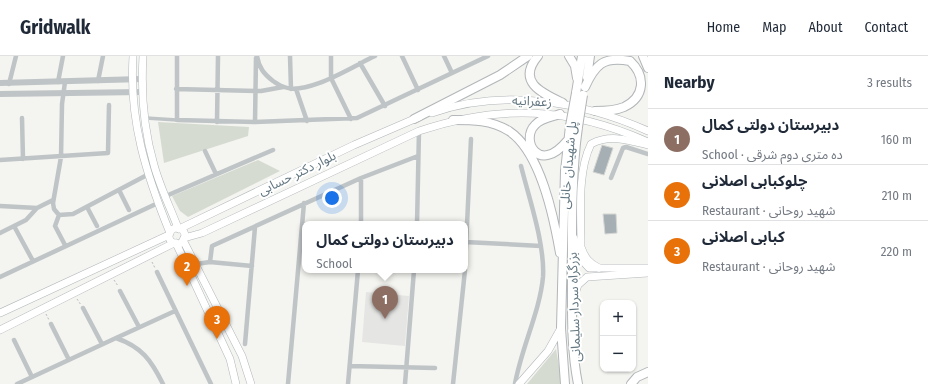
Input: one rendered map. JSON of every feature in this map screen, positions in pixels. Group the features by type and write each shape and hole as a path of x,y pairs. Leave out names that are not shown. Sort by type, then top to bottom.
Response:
{"highway":[{"path":"414,119 500,75 528,56"},
{"path":"538,56 531,67 531,81 535,88 543,94 563,103"},
{"path":"569,56 575,66 580,90"},
{"name":"پل شهیدان خانلی","path":"572,230 574,127 580,90 582,56"},
{"name":"پل شهیدان خانلی","path":"580,90 590,56"},
{"path":"643,56 648,68"},
{"path":"580,90 596,66 613,57 630,61 641,74 641,90 632,102 623,108 595,111"},
{"path":"560,114 539,121 530,133 530,140 533,148 538,154 544,156 552,155 559,151 567,140"},
{"path":"453,120 476,120 486,122 509,131 522,142 539,174 546,194 556,229 563,276"},
{"name":"پل شهیدان خانلی","path":"563,276 567,140 574,127"},
{"name":"بزرگراه سردار سلیمانی","path":"572,230 573,341 578,384"},
{"name":"بزرگراه سردار سلیمانی","path":"563,276 561,328 565,384"},
{"path":"631,384 637,377 648,372"}],"main road":[{"path":"133,56 132,92 135,118 146,171 170,234 171,241 175,243 230,359 236,384"},
{"path":"143,56 142,92 154,165 179,228 184,232 184,240 242,356 251,384"},
{"name":"زعفرانیه","path":"414,119 464,104 486,101 524,100 563,103 627,121 648,131"},
{"name":"زعفرانیه","path":"419,131 453,120 500,113 524,112 560,114 599,123 622,131 648,143"},
{"name":"بلوار دکتر حسابی","path":"179,228 354,145 414,119"},
{"name":"بلوار دکتر حسابی","path":"184,240 202,233 419,131"},
{"path":"601,269 590,264 581,247 585,157 591,144 609,138 648,143"},
{"path":"142,153 151,151"},
{"path":"146,171 154,165"},
{"path":"0,313 170,234 173,229 179,228"},
{"path":"572,230 580,258 586,265 593,269 648,268"},
{"path":"0,330 175,243 184,240"},
{"path":"572,304 578,285 587,277 648,273"},
{"path":"519,384 548,351 561,328"}],"street":[{"path":"9,84 16,56"},
{"path":"58,82 63,56"},
{"path":"98,81 103,56"},
{"path":"177,56 177,120"},
{"path":"216,122 218,56"},
{"path":"256,56 264,74 283,87 293,89 309,87 331,78 369,57 375,56"},
{"path":"255,122 256,56"},
{"path":"290,56 293,89 308,121"},
{"path":"331,56 331,78 351,119"},
{"path":"402,56 418,90"},
{"path":"444,56 452,73"},
{"path":"146,118 216,122 255,122 357,118 385,106 486,56"},
{"path":"360,63 385,106"},
{"path":"0,83 142,80"},
{"path":"59,215 54,209 53,200 61,157 62,104 65,92 65,82"},
{"path":"176,89 270,90 283,87"},
{"path":"0,94 142,92"},
{"path":"0,160 108,153 109,105"},
{"path":"22,118 23,159"},
{"path":"417,221 419,131"},
{"path":"467,221 471,139"},
{"path":"611,178 623,148 626,147 648,154"},
{"path":"166,196 273,150"},
{"path":"205,151 216,174"},
{"path":"210,262 212,246 361,178 418,156"},
{"path":"515,384 519,362 540,295 543,276 541,246 521,166"},
{"path":"59,215 73,214 87,207 120,190 146,171"},
{"path":"360,221 361,178"},
{"path":"120,190 129,210"},
{"path":"0,233 26,220 37,208 53,200"},
{"path":"0,277 65,245 158,203"},
{"path":"304,203 304,221"},
{"path":"0,206 37,208"},
{"path":"87,207 97,226"},
{"path":"59,215 55,226 65,245"},
{"path":"14,226 33,261"},
{"path":"246,344 256,227"},
{"path":"468,242 541,246"},
{"path":"288,384 302,253"},
{"path":"196,264 210,262 252,266"},
{"path":"157,272 211,384"},
{"path":"348,384 358,273"},
{"path":"405,384 414,273"},
{"path":"454,384 465,273"},
{"path":"120,291 139,327"},
{"path":"83,308 102,344"},
{"path":"17,384 175,311"},
{"path":"50,324 69,360"},
{"path":"116,338 137,347 148,359 163,384"},
{"path":"14,340 32,377"},
{"path":"350,366 435,368"}],"path":[{"path":"149,256 157,272"},
{"path":"112,274 120,291"},
{"path":"74,293 83,308"},
{"path":"43,308 50,324"}],"shaded area":[{"path":"158,122 249,127 248,136 164,163"},
{"path":"258,160 280,171 188,217 180,211 172,196"},
{"path":"366,292 409,296 405,346 362,342"},
{"path":"556,349 562,384 527,384"}],"building":[{"path":"602,145 613,148 604,175 593,172"},
{"path":"603,214 616,214 617,233 605,234"}],"place":[{"name":"چلوکبابی اصلانی","path":"187,286"},
{"name":"دبیرستان دولتی کمال","path":"385,319"},
{"name":"کبابی اصلانی","path":"217,339"}]}
